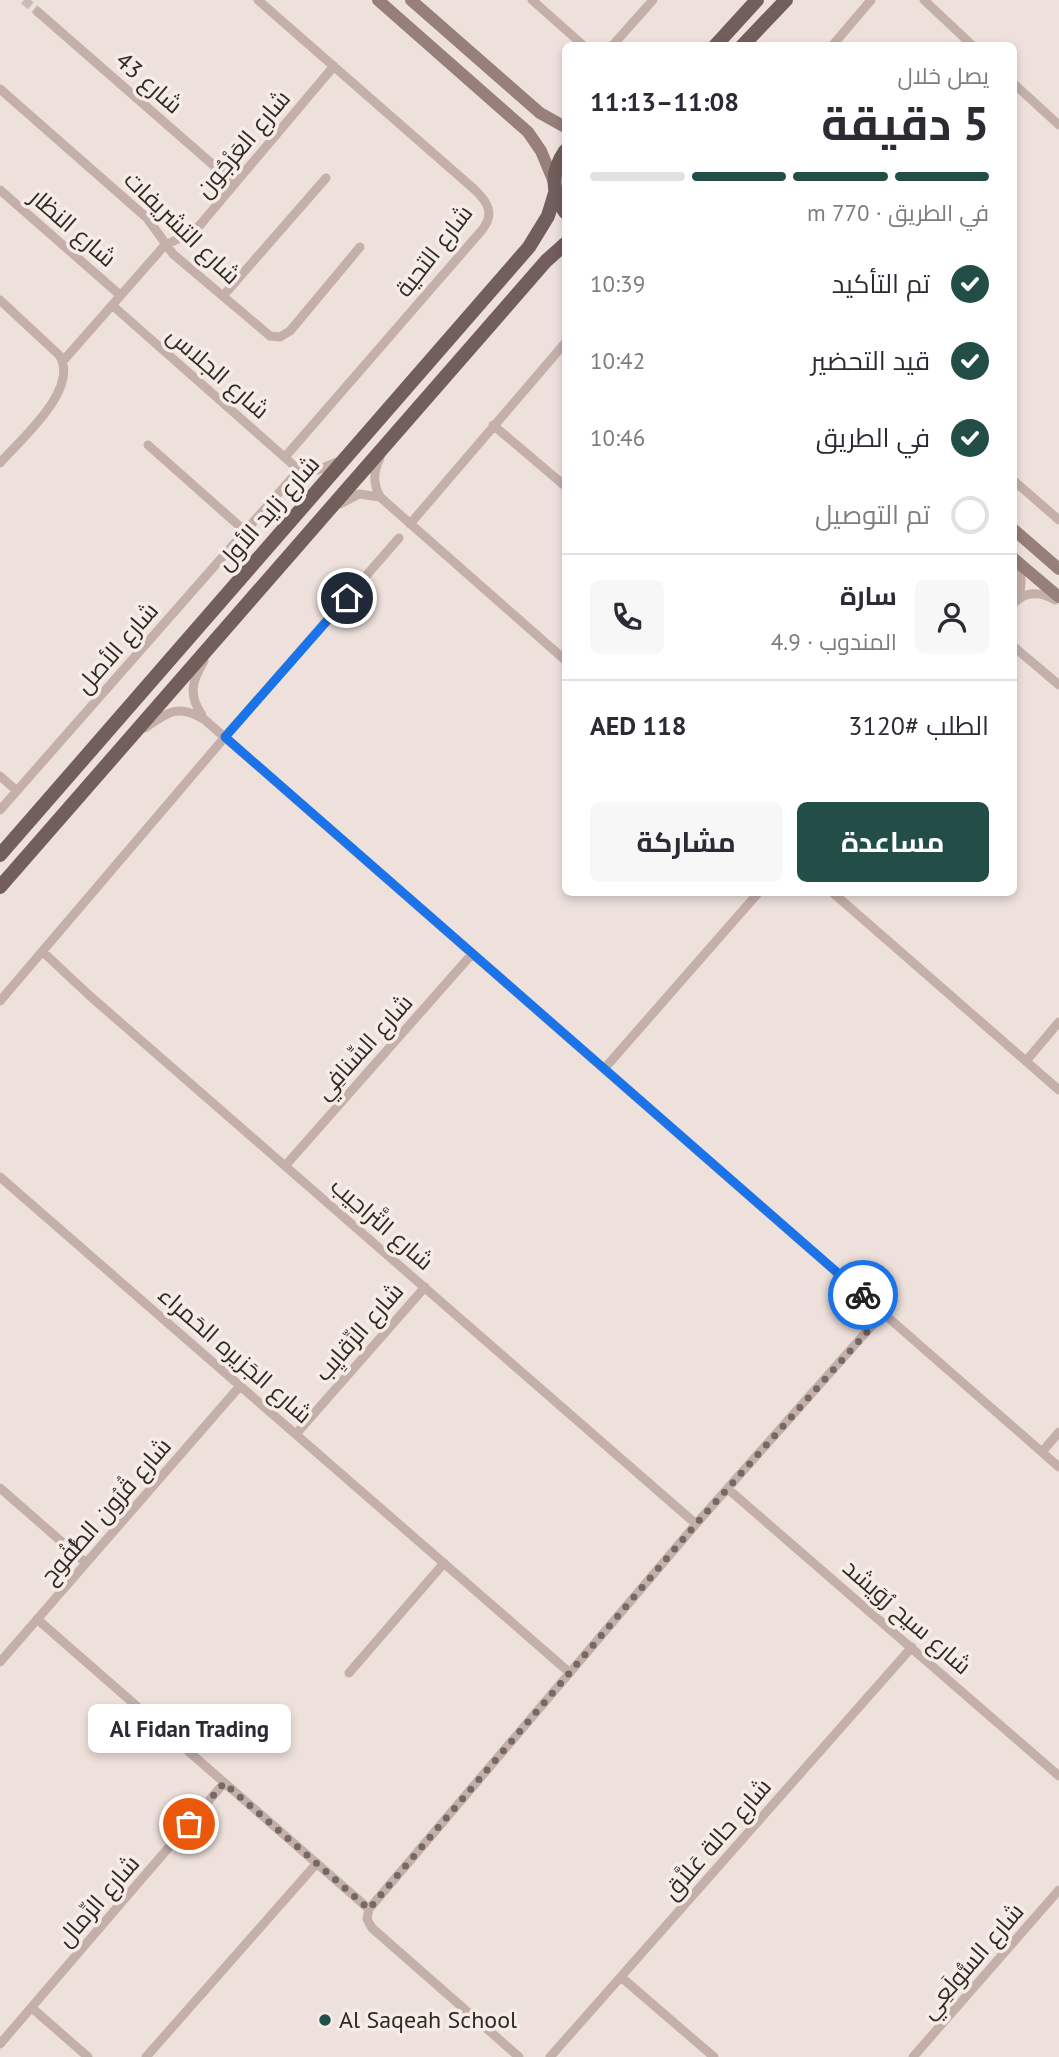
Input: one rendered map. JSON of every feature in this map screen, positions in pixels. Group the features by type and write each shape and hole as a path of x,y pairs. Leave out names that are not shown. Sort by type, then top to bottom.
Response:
{"main road":[{"path":"719,42 757,0"},
{"path":"746,42 786,0"},
{"name":"شارع زايد الأول","path":"0,855 529,247 548,216 558,161 562,155"},
{"path":"555,187 562,204"},
{"name":"شارع زايد الأول","path":"0,887 546,261 562,247"}],"street":[{"name":"شارع التحية","path":"258,0 479,194 488,206 489,217 482,230 285,457"},
{"path":"377,0 528,132 541,151 555,187"},
{"path":"411,0 540,113 562,125"},
{"path":"532,0 579,42"},
{"path":"615,42 653,0"},
{"path":"835,42 871,0"},
{"path":"924,0 969,42"},
{"name":"شارع 43","path":"38,12 235,184"},
{"name":"شارع العَرْجُون","path":"63,361 165,245 196,229 334,66"},
{"path":"1017,87 1059,125"},
{"name":"شارع التشريفات","path":"0,89 148,218 165,245 270,336 283,336 360,247"},
{"path":"223,296 326,178"},
{"name":"شارع النظار","path":"0,190 120,295"},
{"path":"0,300 54,349 63,361 64,377 60,393 0,463"},
{"name":"شارع الجلاس","path":"112,305 299,470"},
{"path":"410,524 562,346"},
{"path":"493,425 562,483"},
{"path":"389,440 374,474 380,497 562,657"},
{"path":"148,445 245,531"},
{"path":"298,513 303,492 299,470 327,467 349,455"},
{"name":"شارع الأصل","path":"0,810 299,470"},
{"path":"1017,483 1059,520"},
{"path":"322,517 354,495 365,493 380,497"},
{"path":"1017,532 1059,569"},
{"path":"0,1001 399,538"},
{"path":"1017,563 1059,597"},
{"path":"1017,567 1022,580 1017,596"},
{"path":"1017,601 1038,593 1059,603"},
{"path":"205,720 195,704 192,690 197,674 217,638"},
{"path":"1017,649 1059,685"},
{"path":"128,740 164,715 176,710 189,711 205,720 1059,1466"},
{"path":"0,776 17,790"},
{"path":"604,1069 756,896"},
{"path":"837,896 1059,1090"},
{"name":"شارع التَّراحِيب","path":"44,952 696,1524"},
{"name":"شارع السِّنافِي","path":"285,1166 472,954"},
{"path":"1026,1061 1059,1022"},
{"name":"شارع الجَزيره الحَمراء","path":"0,1177 570,1672"},
{"name":"شارع الرِّقايِب","path":"296,1434 425,1287"},
{"path":"519,2057 372,1928 367,1919 369,1909 696,1524 884,1313"},
{"name":"شارع قُرُون الطُّفُوح","path":"0,1662 240,1386"},
{"path":"1042,1452 1059,1432"},
{"path":"0,1488 86,1563"},
{"name":"شارع سيح رُوَيشد","path":"728,1489 1059,1776"},
{"path":"349,1673 444,1563"},
{"path":"37,1619 369,1909"},
{"name":"شارع حالة عَلاَّق","path":"550,2057 912,1647"},
{"name":"شارع الرِّمال","path":"0,2044 224,1783"},
{"path":"146,2057 317,1863"},
{"name":"شارع السُّولَعِي","path":"913,2057 1059,1890"},
{"path":"621,1977 714,2057"},
{"path":"32,2008 88,2057"}],"tunnel":[{"path":"24,0 38,12"}],"way so far":[{"path":"189,1824 224,1783 369,1909 696,1524 884,1313 863,1295"}],"place":[{"name":"Al Fidan Trading","path":"189,1824"},
{"name":"Al Saqeah School","path":"325,2020"}],"route":[{"path":"347,598 225,737 863,1295"}]}
